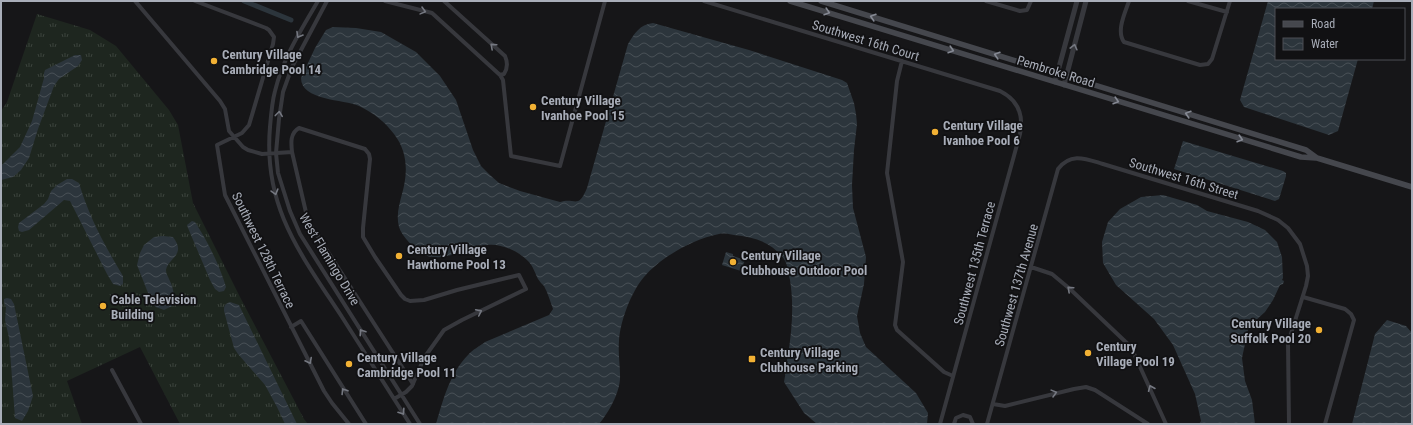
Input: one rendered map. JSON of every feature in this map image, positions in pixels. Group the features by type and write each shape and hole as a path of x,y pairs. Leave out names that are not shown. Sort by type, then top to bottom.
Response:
{"main road":[{"name":"Pembroke Road","path":"790,1 1301,157 1317,158 1412,187"},
{"name":"Pembroke Road","path":"821,1 1306,150 1317,158"}],"street":[{"path":"135,1 220,101 225,109 229,131 243,147 262,154 292,152"},
{"name":"Southwest 128th Terrace","path":"195,1 266,28 270,30 273,35 273,44 249,125 244,132 217,145 225,195 328,397 349,424"},
{"name":"West Flamingo Drive","path":"318,1 293,44 274,92 269,154 272,184 281,214 296,246 410,424"},
{"name":"West Flamingo Drive","path":"327,1 297,56 286,83 280,112 276,153 281,186 300,234 420,424"},
{"path":"385,1 432,13 500,75 503,80 511,156 560,166 605,1"},
{"path":"444,1 505,56 507,69 504,74 500,75"},
{"name":"Southwest 16th Court","path":"704,1 1000,91 1009,96 1017,106"},
{"path":"986,1 1020,11 1027,10 1031,1"},
{"path":"1055,82 1077,1"},
{"path":"1064,85 1086,1"},
{"path":"1129,1 1120,30 1121,37 1124,42 1200,65 1208,64 1212,59 1230,1"},
{"path":"1188,1 1227,12"},
{"path":"902,61 897,81 887,173 903,262 895,325 897,330 944,372 953,376"},
{"name":"Southwest 135th Terrace","path":"940,424 1020,134 1021,117 1017,106"},
{"path":"394,400 413,384 424,358 444,330 526,289 520,275 461,289 424,300 405,300 363,237 370,159 368,152 365,149 299,128 293,132 292,152 308,221 413,384"},
{"name":"Southwest 16th Street","path":"1071,158 1094,161 1258,211 1278,220 1288,228 1300,244 1307,266 1308,276 1303,297 1288,343 1288,424"},
{"name":"Southwest 137th Avenue","path":"987,424 1058,169 1064,162 1071,158"},
{"path":"1031,267 1052,274 1133,349 1166,424"},
{"path":"1303,297 1348,310 1354,320 1325,424"},
{"name":"Southwest 128th Terrace","path":"291,327 301,321 366,424"},
{"path":"112,370 141,424"},
{"path":"993,404 1002,406 1086,387 1095,390 1148,424"},
{"path":"954,424 956,418 963,415 970,418 973,424"}],"green space":[{"path":"37,14 90,30 116,46 169,110 178,125 193,203 240,297 308,424 180,424 140,347 67,381 82,424 1,424 1,111 7,102"}],"water":[{"path":"1268,1 1374,1 1372,8 1275,8 1275,60 1358,60 1338,131 1329,135 1244,107 1240,100"},
{"path":"653,23 749,50 842,80 847,83 854,103 857,124 852,185 853,208 866,257 864,284 857,316 860,333 866,347 916,393 928,413 927,424 817,424 804,413 784,382 791,336 792,318 790,280 785,261 774,248 762,241 749,237 719,234 699,240 668,256 651,270 639,283 627,308 620,333 619,388 607,414 599,424 436,424 444,396 452,378 456,370 470,353 485,342 549,315 553,309 548,294 538,279 533,267 524,257 509,248 498,245 487,245 451,255 434,257 423,254 409,242 403,235 398,223 398,210 406,171 406,163 399,141 379,118 370,112 359,106 315,95 303,86 301,78 315,48 326,30 333,27 356,28 381,32 416,52 440,76 456,100 473,150 481,166 490,175 499,183 520,191 560,202 578,201 584,195 587,188 628,44 635,33 644,26"},
{"path":"75,55 81,55 82,60 78,66 59,79 54,86 29,158 21,170 13,177 1,180 2,165 20,147 32,121 45,70"},
{"path":"1183,141 1283,171 1286,173 1286,176 1279,199 1275,201 1174,169"},
{"path":"67,179 72,179 79,183 98,231 123,276 123,284 120,286 113,284 107,274 70,201 64,200 29,230 22,232 19,231 19,223 44,204 51,191"},
{"path":"1163,195 1197,205 1207,211 1248,222 1265,230 1277,242 1282,257 1282,280 1284,281 1283,284 1280,285 1265,312 1248,330 1242,358 1245,381 1252,400 1255,424 1199,424 1201,421 1195,394 1173,345 1154,319 1116,285 1103,263 1102,242 1108,222 1120,209 1141,197"},
{"path":"192,221 195,222 200,230 217,262 226,287 224,291 219,292 215,289 210,280 187,225"},
{"path":"154,237 173,237 178,248 176,256 167,266 166,270 173,289 173,302 172,306 164,310 156,307 152,303 137,265 144,245"},
{"name":"Century Village Clubhouse Outdoor Pool","path":"726,252 745,260 741,271 722,265"},
{"path":"4,299 11,299 14,304 33,396 28,411 22,421 15,418 9,338 5,320 6,307"},
{"path":"230,302 239,305 297,424 285,424 265,385 234,348 224,311 225,305"},
{"path":"1387,320 1406,326 1412,333 1412,424 1352,424 1375,334"}],"waterway":[{"path":"244,1 291,20"}],"place":[{"name":"Century Village Cambridge Pool 14","path":"214,61"},
{"name":"Century Village Ivanhoe Pool 15","path":"533,107"},
{"name":"Century Village Ivanhoe Pool 6","path":"935,132"},
{"name":"Century Village Hawthorne Pool 13","path":"399,256"},
{"name":"Century Village Clubhouse Outdoor Pool","path":"733,262"},
{"name":"Cable Television Building","path":"103,306"},
{"name":"Century Village Suffolk Pool 20","path":"1319,330"},
{"name":"Century Village Pool 19","path":"1088,353"},
{"name":"Century Village Clubhouse Parking","path":"752,359"},
{"name":"Century Village Cambridge Pool 11","path":"349,364"}]}
